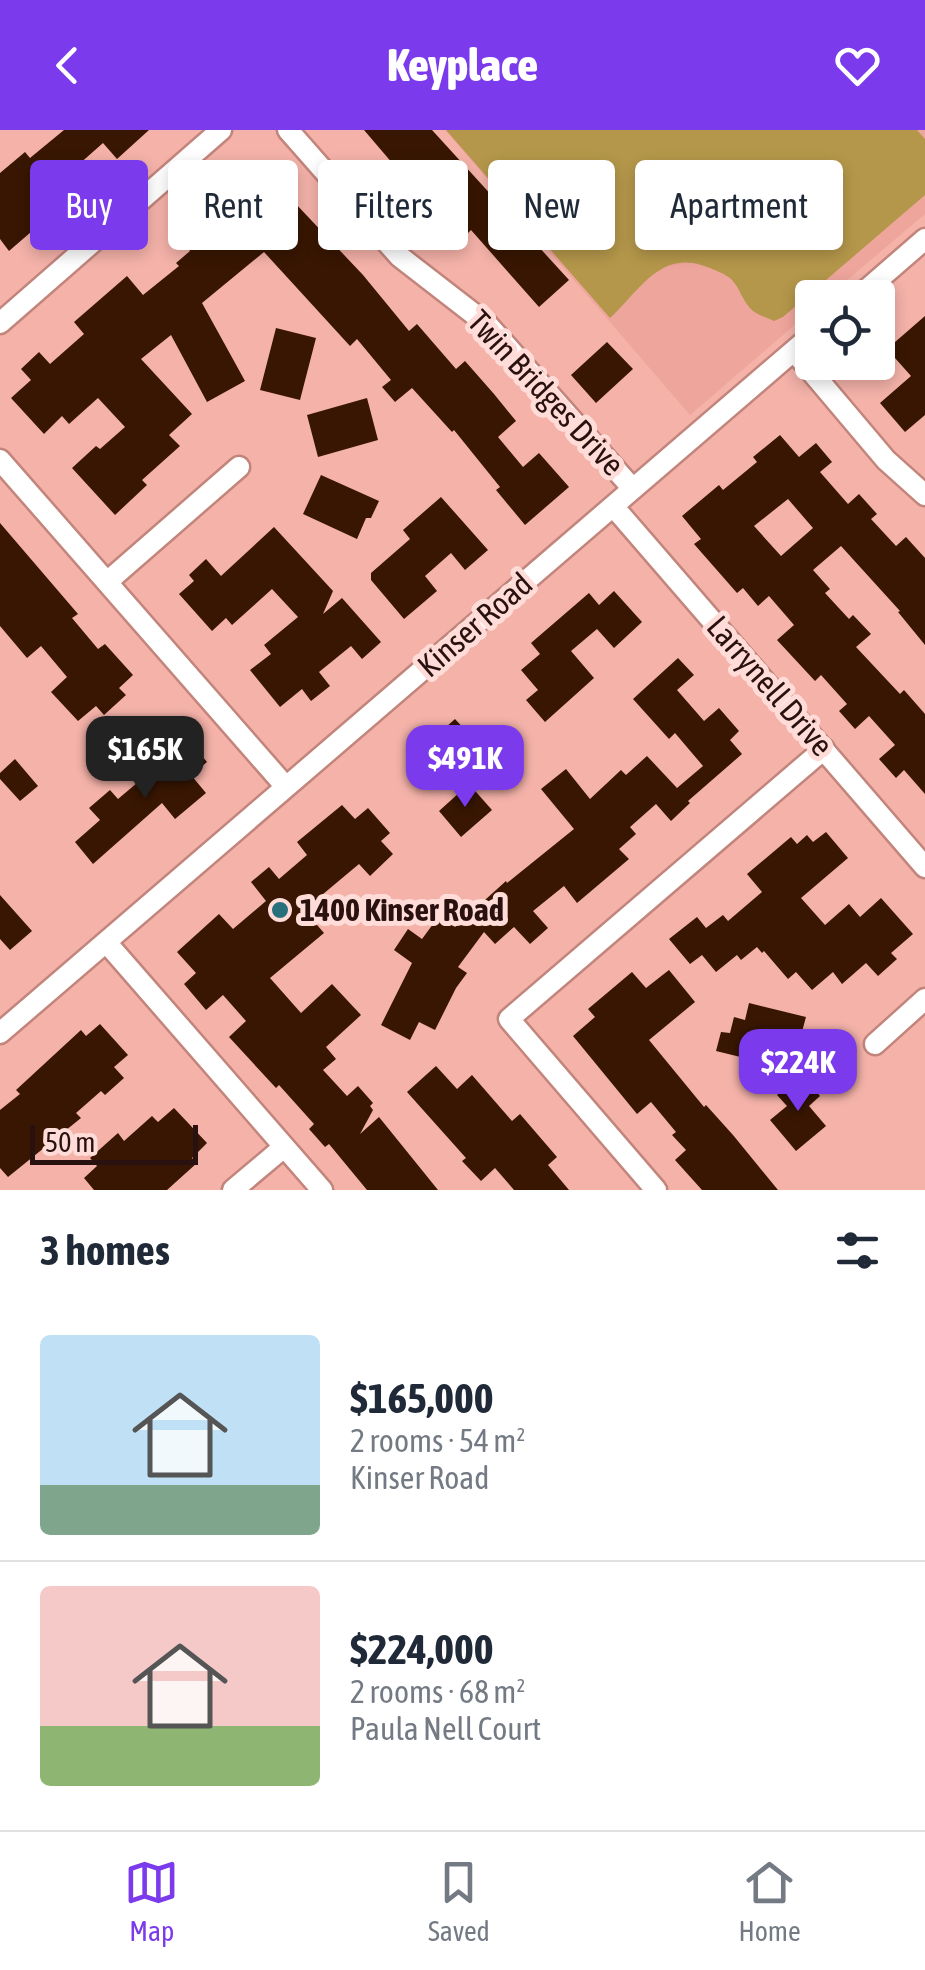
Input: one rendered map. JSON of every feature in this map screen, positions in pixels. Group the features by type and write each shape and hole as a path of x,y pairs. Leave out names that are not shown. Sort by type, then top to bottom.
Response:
{"street":[{"path":"0,323 220,130"},
{"name":"Twin Bridges Drive","path":"288,130 400,256 496,332 634,489"},
{"path":"877,280 925,239"},
{"path":"794,352 886,460 925,494"},
{"name":"Kinser Road","path":"0,1033 794,352"},
{"path":"0,460 286,787"},
{"path":"107,582 239,467"},
{"name":"Larrynell Drive","path":"614,506 925,867"},
{"path":"656,1190 509,1018 824,749"},
{"path":"106,942 322,1190"},
{"path":"875,1044 925,1000"},
{"path":"233,1190 284,1146"}],"shaded area":[{"path":"445,130 925,130 925,214 847,280 795,280 795,325 690,415 548,250 615,250 615,160 488,160 488,180"},
{"path":"446,130 917,130 925,139 925,195 826,280 795,280 795,307 774,321 750,308 730,278 708,267 686,263 660,270 610,318 551,250 615,250 615,160 488,160 488,178"}],"building":[{"path":"64,130 149,130 117,159 103,143 84,160 30,160 30,233 9,251 0,239 0,173 25,152 30,158"},
{"path":"364,130 432,130 459,160 390,160"},
{"path":"468,169 488,191 488,249 471,230 468,233"},
{"path":"298,206 318,227 318,250 339,250 409,331 417,324 456,369 465,361 494,394 516,421 498,437 523,467 539,453 569,487 525,525 454,430 412,388 395,402 382,387 391,380 357,339 350,346 264,252 202,303 245,381 207,402 171,335 141,359 192,414 169,435 180,446 142,480 147,485 115,515 72,468 125,427 98,398 69,424 62,416 44,434 11,398 31,380 21,369 39,352 50,364 84,334 74,322 127,276 143,295 179,266 176,263 190,251 298,250"},
{"path":"489,250 542,250 569,280 539,307"},
{"path":"925,316 925,415 905,432 880,403 911,376 895,358 895,342"},
{"path":"276,328 316,338 300,400 260,390"},
{"path":"607,342 633,369 596,403 571,375"},
{"path":"367,398 378,440 318,457 307,415"},
{"path":"780,435 799,457 816,443 832,462 820,472 848,504 859,494 877,514 871,519 896,546 906,537 925,558 925,645 841,546 813,570 830,589 825,593 849,619 853,615 871,634 856,647 900,694 904,690 925,714 925,794 904,770 896,778 879,759 895,745 869,716 855,729 839,711 847,704 821,675 815,681 777,640 794,625 769,596 758,606 743,588 737,593 694,544 701,539 682,516 719,485 723,490 757,462 753,457","holes":["788,499 813,528 781,556 754,526"]},
{"path":"321,475 379,501 357,539 303,514"},
{"path":"441,497 488,550 465,570 451,553 425,576 437,591 404,619 371,580 371,573 410,539 403,530"},
{"path":"0,523 78,614 72,618 98,649 105,644 133,675 119,688 126,695 104,715 96,706 78,721 51,692 67,677 41,646 27,658 0,626"},
{"path":"274,527 333,591 323,614 342,598 381,642 362,659 351,646 319,672 330,686 311,701 302,689 280,707 250,670 271,654 264,645 298,617 272,589 232,625 226,618 212,631 179,594 194,581 189,575 206,559 221,576"},
{"path":"614,591 642,622 614,648 597,629 571,651 594,678 545,722 526,700 538,690 521,670 540,654 531,643 589,593 599,605"},
{"path":"678,658 694,675 677,690 704,721 719,708 739,731 730,740 742,754 671,821 656,804 630,827 636,834 619,849 629,859 577,903 564,886 533,911 548,928 530,944 514,927 495,944 484,932 458,967 467,973 435,1030 419,1022 410,1040 381,1025 412,963 394,950 408,929 422,939 439,916 455,927 506,881 574,829 541,789 566,769 590,799 621,770 626,775 647,756 677,788 703,766 675,733 669,739 633,699"},
{"path":"455,719 478,744 448,771 425,746"},
{"path":"188,740 207,762 191,775 206,793 175,819 162,803 93,864 75,842 100,820 89,808 110,790 118,799"},
{"path":"15,759 38,786 20,801 0,779 0,773"},
{"path":"469,784 492,810 461,837 439,811"},
{"path":"342,805 355,819 368,808 390,833 381,841 393,854 370,876 359,864 304,910 324,933 270,978 301,1013 332,984 361,1015 326,1047 336,1059 323,1070 347,1096 358,1086 373,1103 360,1134 379,1117 438,1190 367,1190 329,1144 325,1147 309,1129 314,1124 279,1085 276,1088 229,1037 246,1021 223,995 206,1010 184,984 196,973 177,952 219,914 233,929 266,901 251,882 269,867 279,879 307,855 297,842"},
{"path":"826,832 848,858 801,898 825,925 849,904 860,917 881,898 913,934 891,953 897,959 878,976 866,963 842,984 833,972 812,990 796,972 788,979 757,947 741,960 737,955 716,972 702,955 690,964 669,939 697,917 706,928 723,915 728,921 762,892 747,874 791,837 797,844 807,835 813,842"},
{"path":"0,895 32,931 10,950 0,939"},
{"path":"669,970 695,1002 649,1040 778,1190 702,1190 675,1160 686,1150 651,1102 637,1114 573,1036 595,1017 588,1009 632,972 646,988"},
{"path":"749,1003 806,1017 800,1039 765,1031 778,1046 773,1065 716,1051 721,1032 730,1033 734,1017 745,1020"},
{"path":"100,1024 128,1055 114,1067 124,1078 105,1095 101,1091 76,1113 81,1118 8,1177 0,1168 0,1110 81,1030 86,1036"},
{"path":"436,1066 457,1089 472,1075 512,1121 520,1114 557,1157 548,1165 569,1190 514,1190 495,1168 481,1181 462,1161 466,1158 407,1092"},
{"path":"802,1075 820,1096 809,1106 826,1126 796,1151 770,1120 787,1106 777,1095"},
{"path":"174,1108 207,1143 192,1158 197,1163 167,1190 94,1190 84,1178 97,1166 90,1158 118,1133 124,1141 152,1116 158,1122"}],"place":[{"name":"1400 Kinser Road","path":"280,910"}]}
